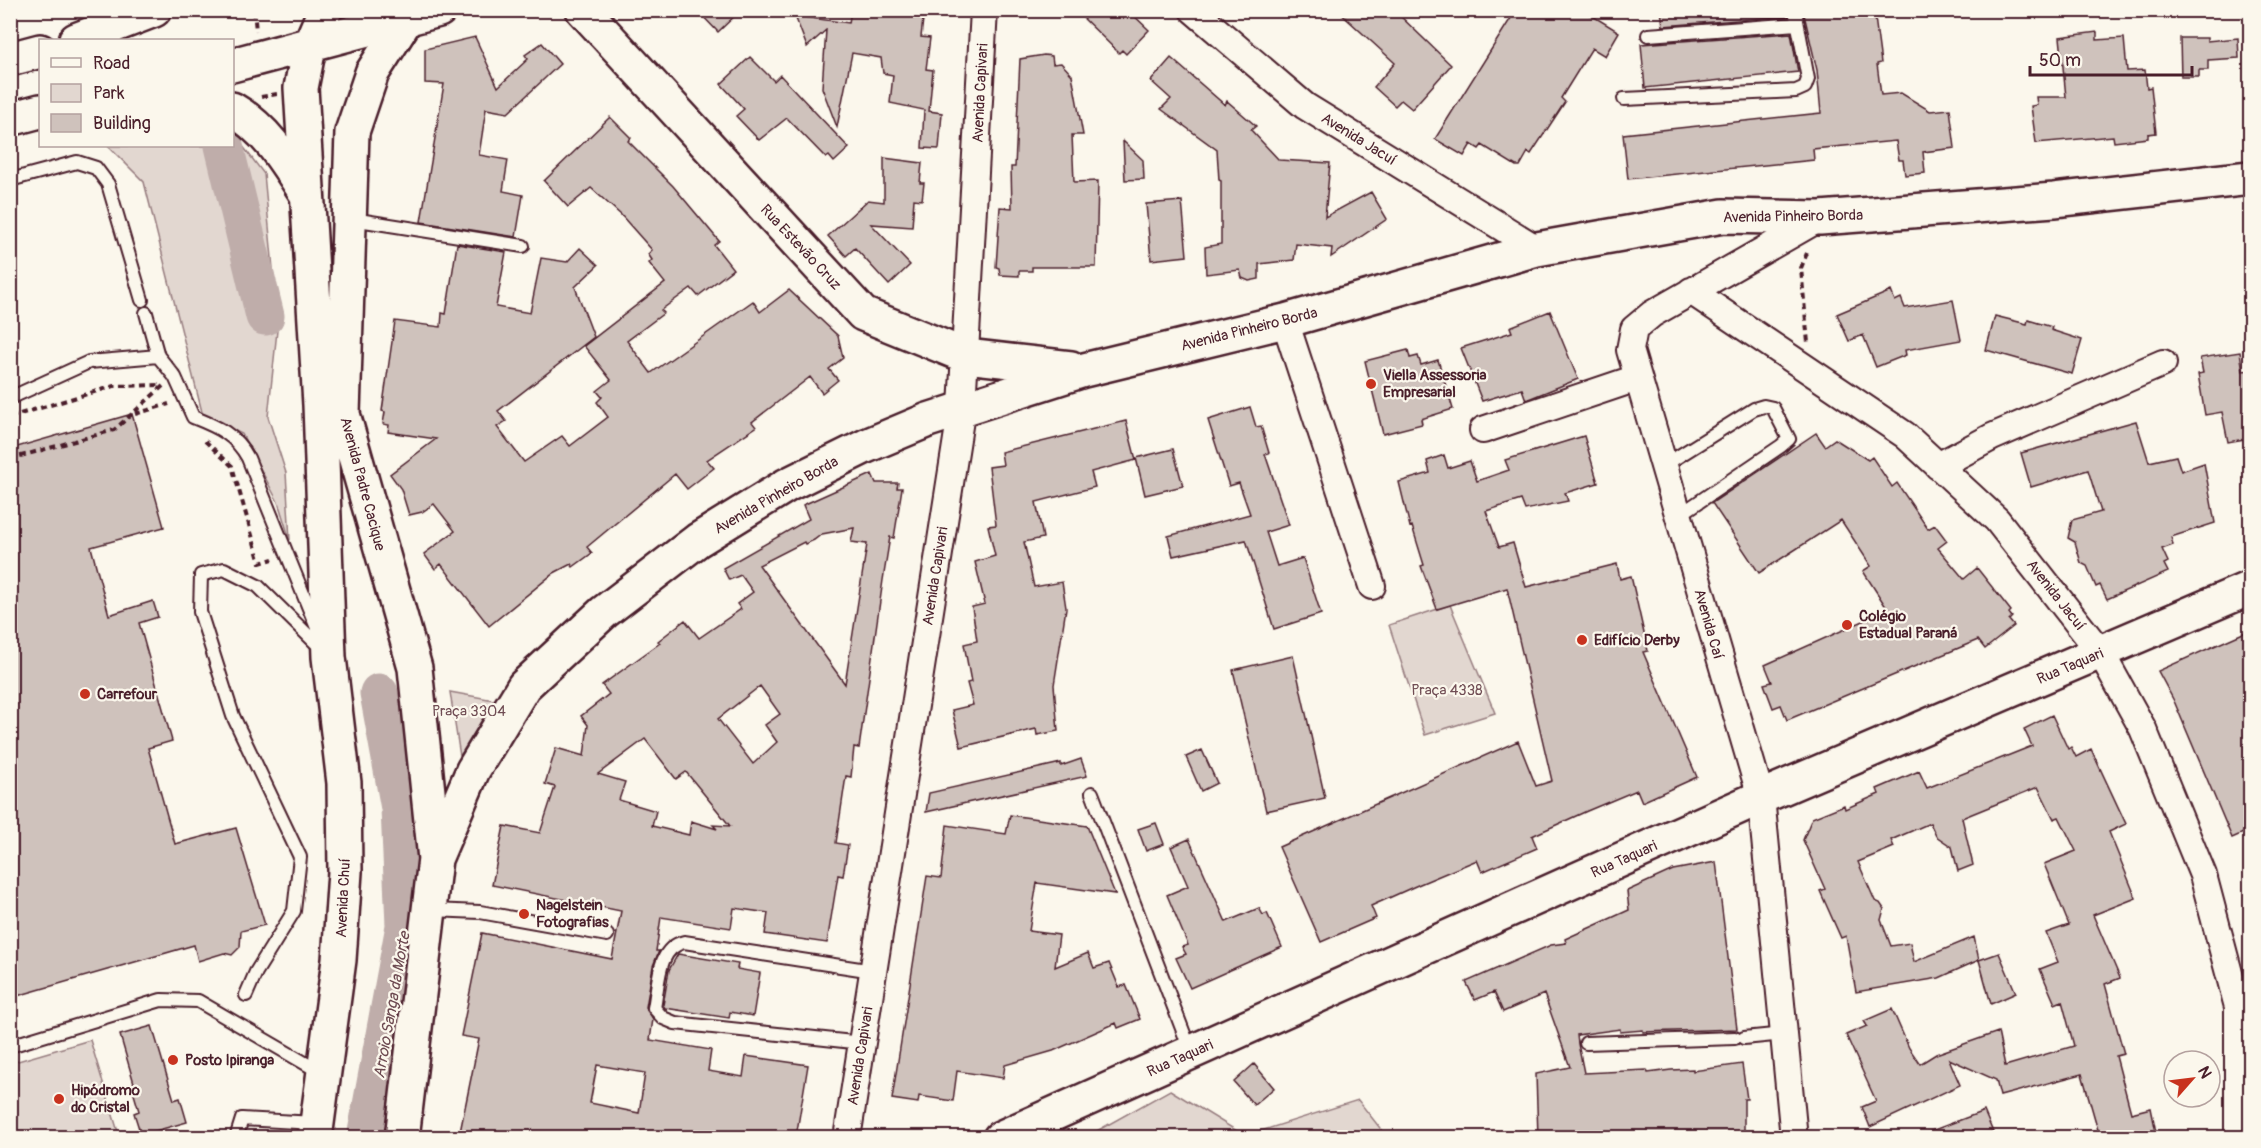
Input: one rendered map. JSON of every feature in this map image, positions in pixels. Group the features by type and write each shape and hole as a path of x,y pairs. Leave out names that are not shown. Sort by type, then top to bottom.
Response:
{"main road":[{"path":"78,39 154,10"},
{"name":"Avenida Padre Cacique","path":"325,10 309,47 301,88 320,405 329,657"},
{"path":"234,65 309,47 408,15 439,10"},
{"name":"Rua Estevão Cruz","path":"583,10 863,314 966,356 1084,370"},
{"name":"Avenida Padre Cacique","path":"408,15 372,73 352,132 343,414 415,668 435,860"},
{"path":"10,59 39,51"},
{"path":"234,110 249,119 277,148 308,196"},
{"path":"10,119 39,111"},
{"name":"Avenida Pinheiro Borda","path":"435,860 473,770 524,686 604,612 698,540 787,485 866,446 962,407 1084,370 1285,321 1537,249 1723,216 1820,218 2054,200 2250,178"},
{"name":"Rua Taquari","path":"1000,1137 1761,797 2250,588"},
{"name":"Avenida Chuí","path":"315,1130 339,960 345,872 344,783 329,657"},
{"path":"402,1137 435,860"}],"street":[{"path":"76,39 103,10"},
{"name":"Avenida Capivari","path":"847,1137 962,407 984,10"},
{"name":"Avenida Jacuí","path":"1193,10 1305,106 1537,249"},
{"name":"Avenida Caí","path":"1794,1137 1761,797 1630,350 1634,329 1652,314 1820,218"},
{"name":"Avenida Jacuí","path":"1691,291 1905,435 1997,520 2101,653 2142,729 2203,875 2238,1006 2238,1137"},
{"path":"1285,321 1372,586"},
{"path":"1938,466 1992,437 2163,363"},
{"path":"1483,430 1637,378"}],"lane":[{"path":"1624,99 1796,91 1805,87 1808,79 1795,10"},
{"path":"1648,35 1797,24"},
{"path":"10,180 77,162 96,168 108,184 142,300"},
{"path":"351,218 523,246"},
{"path":"146,313 158,356 175,377 193,417 226,431 239,442 329,657"},
{"path":"10,398 89,362 158,356"},
{"path":"1663,466 1754,408 1764,406 1773,408 1787,432 1789,439 1781,446 1678,516"},
{"path":"246,995 256,972 294,911 300,857 233,716 200,612 201,575 224,569 258,586 329,657"},
{"path":"1092,794 1191,1053"},
{"path":"430,910 480,912 607,935"},
{"path":"862,1043 675,1023 663,1018 654,1008 665,952 672,945 684,942 873,971"},
{"path":"10,1046 160,1000 198,1001 324,1075"},
{"path":"1586,1043 1739,1038 1784,1034"},
{"path":"236,1137 242,1119 315,1130"}],"path":[{"path":"1811,371 1801,268 1820,218"},
{"path":"164,385 169,404 176,412"},
{"path":"10,459 114,429 164,385"},
{"path":"10,417 114,386 164,385"},
{"path":"132,414 169,404"},
{"path":"198,436 232,466 260,563 287,554"}],"green space":[{"path":"234,134 264,174 278,321 268,417 286,473 290,540 278,502 242,434 203,416 144,182 109,147 234,147"},
{"name":"Praça 4338","path":"1450,605 1495,713 1425,735 1389,625"},
{"name":"Praça 3304","path":"450,692 494,700 460,756"},
{"name":"Hipódromo do Cristal","path":"90,1040 119,1135 11,1137 11,1063"},
{"path":"1170,1090 1245,1136 1358,1100 1387,1137 1086,1137"}],"building":[{"path":"697,10 741,10 718,32"},
{"path":"851,10 924,10 921,37 930,38 926,69 933,70 929,111 942,113 939,149 922,148 924,110 890,103 893,75 883,73 881,58 852,53 837,127 822,88 826,30 807,47 795,16 849,23"},
{"path":"1075,10 1128,10 1149,30 1126,54 1122,50 1119,53"},
{"path":"1337,10 1394,10 1451,65 1412,109 1401,100 1395,106 1374,87 1395,63"},
{"path":"1516,10 1583,10 1619,32 1605,56 1592,48 1561,98 1565,102 1531,154 1528,152 1520,166 1516,166 1482,145 1479,149 1471,144 1464,156 1435,139"},
{"path":"1661,10 1787,10 1788,16 1663,26"},
{"path":"1803,10 1874,10 1881,63 1877,64 1881,95 1901,93 1930,111 1950,109 1955,148 1923,152 1925,173 1905,175 1903,160 1899,160 1896,141 1813,149 1814,160 1628,179 1623,134 1821,113 1817,70"},
{"path":"2097,32 2097,40 2124,38 2127,71 2145,70 2147,88 2151,87 2156,133 2148,134 2148,138 2114,142 2113,136 2036,143 2031,106 2037,105 2036,97 2066,97 2060,37"},
{"path":"1791,33 1798,72 1645,88 1641,44"},
{"path":"475,37 498,87 528,59 525,55 542,43 560,64 508,113 486,109 479,155 508,160 503,191 523,195 516,237 421,222 444,84 425,83 425,49"},
{"path":"2180,38 2207,38 2207,41 2238,38 2239,58 2208,60 2208,70 2199,70 2199,77 2181,77"},
{"path":"1052,56 1053,64 1061,63 1072,75 1083,135 1072,135 1074,182 1098,181 1096,267 1032,267 1032,271 1019,271 1019,276 1000,275 999,268 996,267 1000,207 1012,208 1011,167 1015,167 1020,59"},
{"path":"750,57 774,81 780,75 849,148 834,162 829,156 826,158 787,118 759,140 736,116 744,109 721,84"},
{"path":"1171,58 1225,105 1227,101 1256,126 1251,130 1279,160 1330,163 1325,217 1371,192 1387,219 1331,257 1332,248 1296,244 1294,260 1259,264 1259,279 1249,281 1242,278 1240,270 1206,274 1205,247 1221,244 1221,181 1219,180 1217,150 1161,109 1171,99 1151,81"},
{"path":"610,117 631,138 628,141 673,186 719,241 714,245 733,269 698,296 691,288 661,310 664,313 627,341 651,373 753,301 760,312 789,290 838,336 843,358 829,369 838,380 822,393 810,377 752,422 756,427 707,460 714,468 687,489 675,474 587,547 592,553 573,567 571,564 554,573 489,626 441,564 435,569 424,554 455,531 434,504 422,512 409,515 401,489 390,474 436,439 388,432 389,425 383,424 385,412 382,411 395,321 441,327 442,313 446,314 457,244 506,252 496,307 530,313 541,258 567,262 580,248 598,265 575,287 594,337 498,411 506,421 497,427 524,462 562,436 570,446 608,417 597,402 602,397 597,391 611,380 584,346 665,283 649,263 652,260 648,254 652,250 621,215 591,188 568,207 544,181"},
{"path":"1123,141 1143,160 1144,179 1125,180"},
{"path":"884,158 922,163 920,183 924,183 922,200 914,199 912,227 871,224 910,265 889,285 855,248 846,256 828,236 868,200 884,202"},
{"path":"1182,201 1187,256 1151,260 1146,204"},
{"path":"1891,291 1895,301 1901,298 1905,308 1953,300 1961,340 1905,350 1906,355 1876,367 1863,335 1849,341 1837,314"},
{"path":"1550,311 1578,379 1526,400 1522,389 1482,401 1461,348 1512,332 1510,327"},
{"path":"1995,316 2027,324 2028,320 2082,340 2072,374 1986,350"},
{"path":"1408,350 1410,358 1418,356 1421,365 1438,360 1453,409 1421,419 1422,424 1383,434 1365,361"},
{"path":"2240,352 2243,371 2250,370 2250,438 2228,442 2222,412 2205,415 2198,374 2203,373 2200,358"},
{"path":"1250,407 1256,427 1261,426 1269,453 1265,454 1289,525 1266,532 1277,566 1303,558 1321,614 1274,629 1246,540 1173,556 1168,536 1250,514 1239,483 1229,486 1208,420"},
{"name":"Carrefour","path":"132,414 164,527 91,547 109,615 153,601 158,617 139,623 172,741 148,748 175,844 236,828 265,925 241,931 240,947 232,955 224,953 198,961 194,945 10,998 10,449"},
{"path":"1126,421 1136,460 1091,472 1095,487 1036,502 1043,538 1024,542 1034,587 1062,582 1066,608 1054,685 1058,731 1037,735 1036,729 961,747 952,710 973,705 967,683 971,682 964,644 977,641 972,607 985,604 975,562 995,556 988,526 996,525 989,467 1003,465 1001,452"},
{"path":"2136,421 2149,462 2176,456 2181,471 2204,463 2215,523 2171,537 2173,545 2162,549 2168,562 2164,564 2168,572 2107,599 2100,585 2096,587 2087,566 2081,563 2075,542 2068,538 2072,520 2101,512 2088,470 2031,487 2021,453"},
{"path":"1816,433 1825,446 1835,439 1868,460 1872,457 1892,487 1897,483 1928,529 1935,525 1947,541 1938,548 1964,579 1977,568 2011,611 2009,613 2012,617 2009,620 2014,626 1985,649 1978,640 1787,720 1781,705 1773,708 1764,684 1772,682 1765,665 1888,610 1863,571 1871,566 1841,520 1759,573 1712,503"},
{"path":"1584,436 1598,483 1565,493 1568,501 1525,510 1521,500 1486,511 1499,547 1513,543 1526,587 1617,564 1620,579 1631,576 1648,651 1643,652 1697,777 1642,802 1637,790 1587,811 1532,836 1537,848 1482,872 1477,860 1420,884 1371,906 1376,918 1321,942 1279,847 1518,741 1536,786 1552,781 1507,588 1437,609 1421,566 1424,565 1412,526 1410,527 1399,482 1430,473 1427,461 1444,455 1448,468 1470,461 1477,481 1509,470 1505,460"},
{"path":"1173,449 1183,486 1145,495 1136,458"},
{"path":"872,474 876,483 898,483 897,488 902,488 894,538 890,537 859,748 854,747 851,777 846,776 836,843 848,845 843,876 838,875 827,943 765,934 768,913 734,908 731,928 661,917 656,951 659,951 653,966 646,1007 653,1019 650,1040 711,1050 708,1071 743,1077 746,1056 808,1065 796,1137 459,1137 479,1039 461,1036 482,933 612,959 621,911 492,885 504,826 540,833 555,787 545,784 556,748 584,756 588,725 581,716 609,694 602,685 660,643 658,641 685,620 699,638 741,609 737,604 753,592 741,575 729,580 723,568 809,519 803,505","holes":["854,528 851,542 867,544 845,684 759,565 804,542 805,544 814,540 822,534","760,686 780,714 765,725 777,742 753,764 718,719","645,739 676,779 686,772 730,826 713,825 717,829 691,821 689,835 652,826 656,811 619,800 625,782 598,774","597,1065 645,1073 639,1113 590,1103"]},
{"path":"2250,630 2250,830 2232,838 2174,701 2158,671"},
{"path":"1293,656 1325,798 1266,811 1233,670"},
{"path":"2052,715 2068,749 2071,747 2076,757 2091,749 2126,824 2109,832 2136,898 2093,915 2120,978 2105,984 2124,1054 2116,1056 2131,1113 2151,1108 2157,1137 2100,1137 2082,1074 2000,1096 1996,1080 1949,1059 1960,1085 1870,1127 1862,1107 1876,1101 1846,1035 1867,1026 1864,1021 1892,1009 1909,1048 1920,1064 1936,1054 1998,1032 2005,1066 2074,1046 2062,1001 2055,1004 2040,969 2058,962 2046,933 2069,925 2044,864 2076,851 2059,817 2054,819 2038,787 1962,818 1973,865 1958,871 1952,847 1936,836 1930,823 1891,840 1894,847 1858,862 1875,901 1880,903 1884,909 1881,920 1891,946 1910,943 1914,962 1974,937 1979,960 1939,978 1856,992 1846,936 1841,938 1820,891 1825,889 1803,840 1812,818 1844,805 1845,809 1879,794 1877,789 1919,771 1927,788 2032,746 2024,729"},
{"path":"1202,750 1217,783 1201,791 1186,757"},
{"path":"1081,759 1087,776 926,812 929,793 1061,763 1061,766"},
{"path":"1010,815 1087,826 1115,894 1037,883 1029,931 1059,935 1055,967 1088,953 1094,968 1109,963 1119,987 1126,985 1140,1019 1118,1028 1116,1023 1053,1051 1005,1065 1003,1078 957,1071 953,1101 919,1096 918,1103 892,1099 927,876 941,878 947,825 1006,834"},
{"path":"1156,823 1164,844 1146,851 1138,829"},
{"path":"1189,839 1226,922 1259,908 1263,915 1267,913 1282,947 1190,988 1176,958 1186,954 1182,947 1188,945 1167,895 1188,886 1171,847"},
{"path":"1716,862 1737,1029 1620,1032 1620,1029 1577,1035 1584,1073 1647,1070 1648,1073 1693,1069 1693,1071 1742,1064 1747,1099 1744,1099 1744,1137 1538,1137 1536,1074 1570,1067 1544,994 1503,1012 1494,992 1475,1000 1466,982 1551,945 1566,943 1565,939 1629,910 1627,891 1673,870"},
{"path":"1999,953 2016,993 1991,1004 1979,960"},
{"path":"678,954 738,964 737,969 760,973 753,1016 730,1012 729,1018 665,1008 663,1005 669,970"},
{"path":"152,1026 174,1100 180,1098 187,1122 141,1135 134,1113 139,1111 131,1084 134,1083 120,1035"},
{"path":"1254,1064 1274,1088 1254,1105 1234,1082"},
{"path":"1984,1111 1995,1137 1918,1137 1918,1136"}],"waterway":[{"name":"Arroio Sanga da Morte","path":"224,147 265,316"},
{"name":"Arroio Sanga da Morte","path":"366,1138 405,926 400,808 379,693"}],"place":[{"name":"Viella Assessoria Empresarial","path":"1371,384"},
{"name":"Colégio Estadual Paraná","path":"1847,625"},
{"name":"Edifício Derby","path":"1582,640"},
{"name":"Carrefour","path":"85,694"},
{"name":"Nagelstein Fotografias","path":"524,914"},
{"name":"Posto Ipiranga","path":"173,1060"},
{"name":"Hipódromo do Cristal","path":"59,1099"}]}
